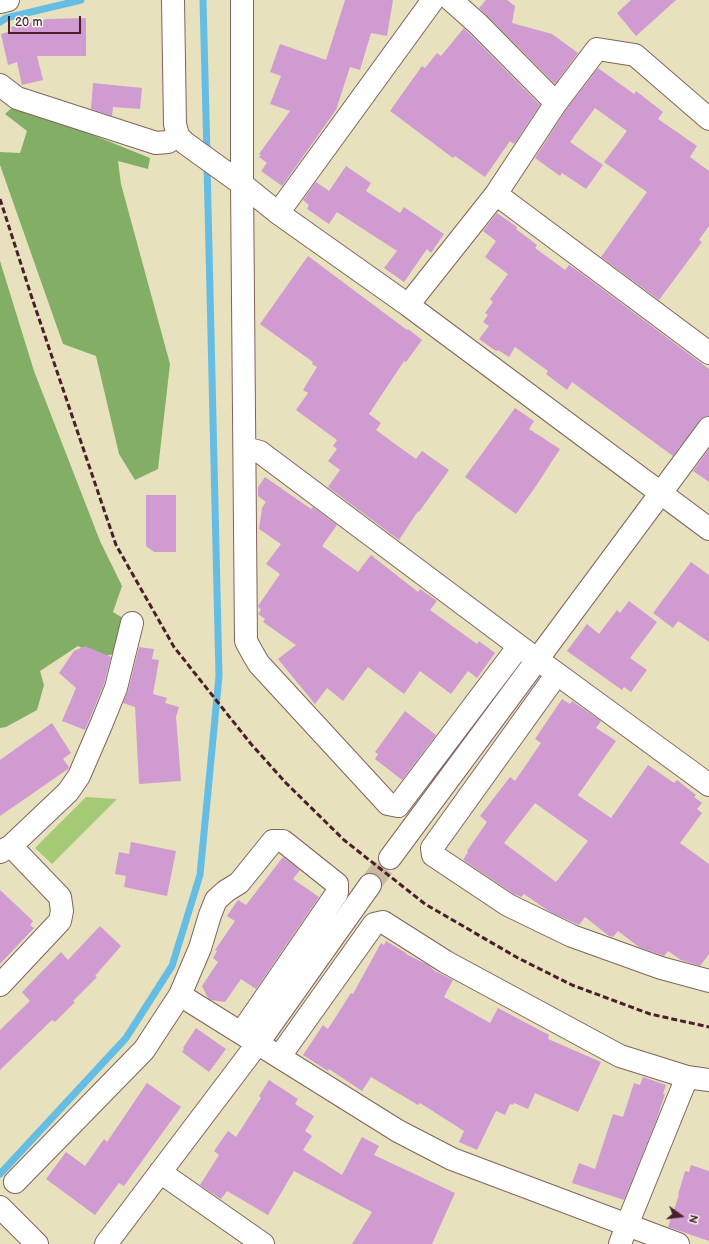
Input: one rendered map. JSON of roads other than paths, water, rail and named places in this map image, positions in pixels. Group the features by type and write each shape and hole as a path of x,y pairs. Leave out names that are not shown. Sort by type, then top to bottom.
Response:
{"street":[{"path":"0,2 8,0"},
{"path":"174,0 175,124 178,136 194,150 234,178 278,213 408,305 709,529"},
{"path":"242,0 234,178 245,448 246,641 259,664 388,804 398,806 519,646"},
{"path":"278,213 433,0"},
{"path":"451,0 478,24 556,103"},
{"path":"408,305 496,194 556,103 597,49 635,55 709,119"},
{"path":"0,85 17,98 156,143 168,142 178,136"},
{"path":"496,194 709,352"},
{"path":"390,858 709,428"},
{"path":"245,448 260,452 519,646 709,785"},
{"path":"0,985 60,921 62,911 60,897 5,849 68,792 79,776 102,725 116,688 132,623"},
{"path":"557,674 432,848 433,855 508,905 572,936 661,968 709,981"},
{"path":"15,1182 144,1050 180,995 200,948 210,914 216,900 226,891 239,883 273,841 283,841 337,884 337,893 249,1038 160,1172 106,1244"},
{"path":"249,1038 370,886"},
{"path":"280,1056 374,924 383,922 446,962 620,1056 687,1077 709,1080"},
{"path":"180,995 398,1131 452,1159 624,1234 678,1244"},
{"path":"624,1234 687,1077"},
{"path":"160,1172 262,1244"},
{"path":"0,1207 37,1244"}],"waterway":[{"path":"0,22 6,18 81,0"},
{"path":"203,0 207,154"},
{"path":"0,1174 126,1038 172,966 200,875 219,676 207,164"}],"tunnel":[{"path":"370,885 390,858"}],"railway":[{"path":"0,199 116,545 174,647 251,744 286,783 344,840 425,904 518,958 572,985 650,1014 709,1027"}]}
